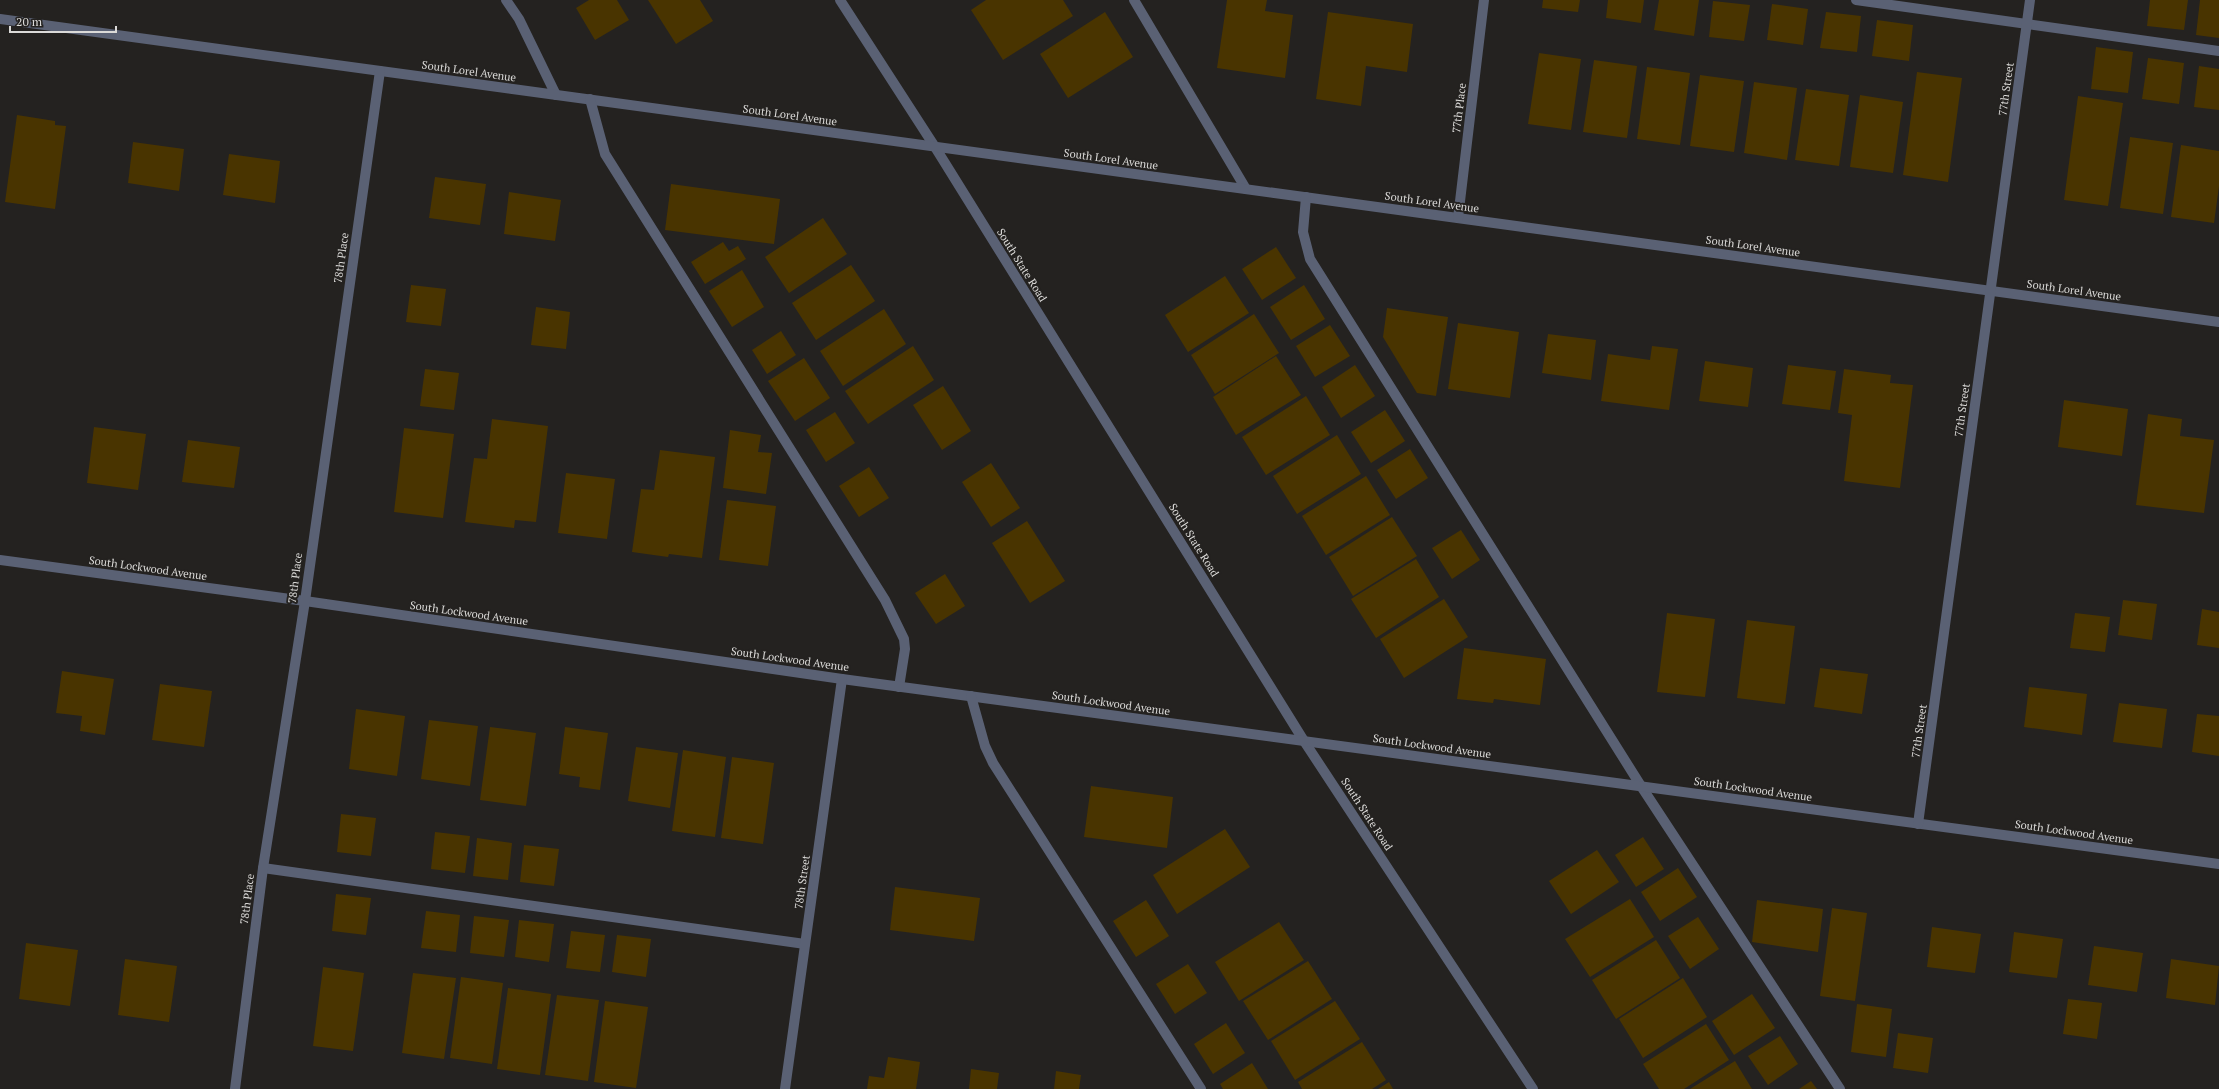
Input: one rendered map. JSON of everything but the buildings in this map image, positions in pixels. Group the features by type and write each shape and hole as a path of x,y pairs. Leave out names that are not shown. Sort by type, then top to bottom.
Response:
{"street":[{"path":"506,0 519,19 556,95"},
{"name":"South State Road","path":"840,0 935,147 1304,741 1534,1089"},
{"path":"1134,0 1246,189"},
{"name":"77th Place","path":"1458,218 1484,0"},
{"path":"1856,0 2219,51"},
{"name":"77th Street","path":"1918,824 2030,0"},
{"name":"South Lorel Avenue","path":"0,19 2219,322"},
{"name":"78th Place","path":"235,1089 263,868 305,601 380,71"},
{"path":"590,99 605,154 885,600 904,639 905,649 899,687"},
{"path":"1306,197 1302,232 1310,259 1641,786 1840,1089"},
{"name":"South Lockwood Avenue","path":"0,560 305,601 899,687 2219,864"},
{"name":"78th Street","path":"785,1089 842,679"},
{"path":"971,696 985,746 993,763 1201,1089"},
{"path":"263,868 806,944"}]}
